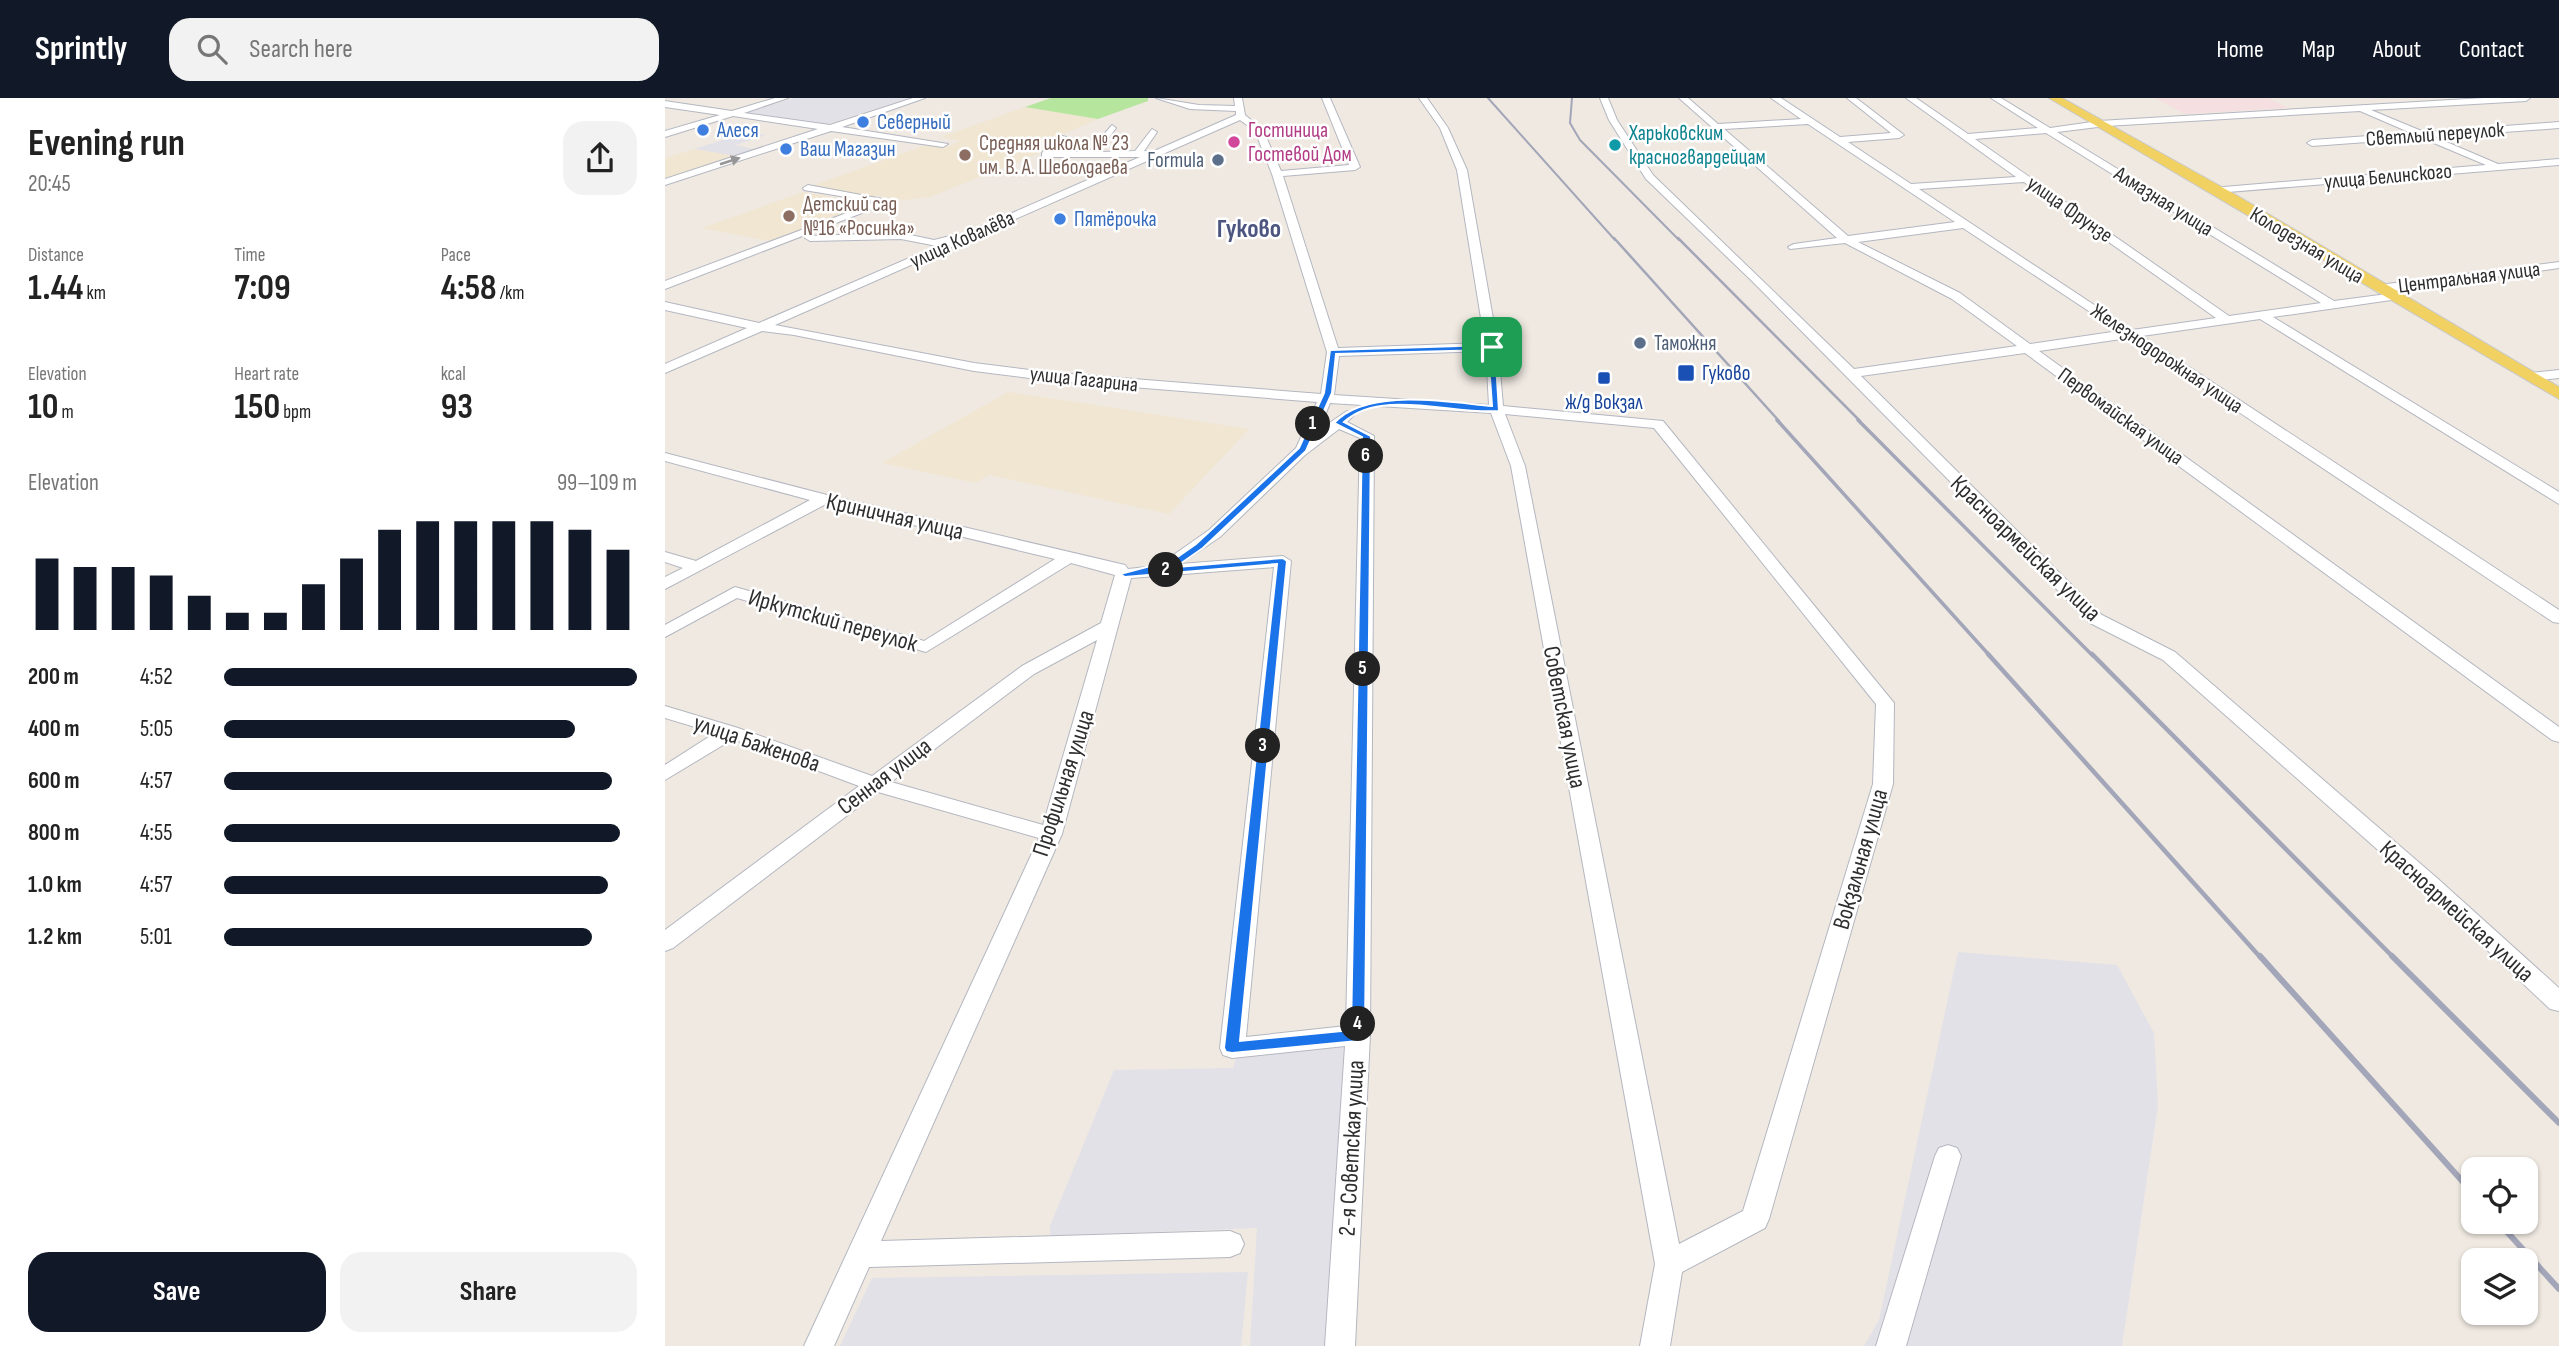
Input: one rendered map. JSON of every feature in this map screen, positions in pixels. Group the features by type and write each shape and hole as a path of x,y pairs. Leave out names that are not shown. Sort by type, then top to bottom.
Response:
{"main road":[{"name":"Колодезная улица","path":"2054,98 2216,190 2385,293 2559,394"}],"street":[{"path":"665,134 785,98"},
{"path":"665,182 921,98"},
{"path":"1160,98 1188,108 1206,110 1240,107 1259,130 1277,174 1333,352 1328,393 1303,449"},
{"path":"1277,174 1355,167 1325,98"},
{"name":"Советская улица","path":"1423,98 1444,128 1462,170 1492,347 1496,409 1518,466 1669,1264 1655,1346"},
{"name":"Красноармейская улица","path":"1604,98 1613,120 1649,177 2096,619 2150,642 2169,656 2429,883 2559,1002"},
{"name":"Первомайская улица","path":"1683,98 1848,240 1956,296 2559,736"},
{"name":"Железнодорожная улица","path":"1775,98 2559,618"},
{"path":"1840,140 1899,135 1851,98"},
{"name":"улица Фрунзе","path":"1910,98 2229,321"},
{"name":"Алмазная улица","path":"1995,98 2333,305"},
{"path":"2337,98 2498,167"},
{"path":"2431,98 2444,103"},
{"path":"1966,137 2100,125 2526,98"},
{"path":"665,104 943,144"},
{"name":"улица Ковалёва","path":"665,369 1157,153 1240,107"},
{"path":"1718,127 1811,121"},
{"name":"Светлый переулок","path":"2312,143 2559,125"},
{"path":"1091,155 1112,128"},
{"path":"1138,154 1153,132"},
{"path":"1061,136 1045,155 1157,153"},
{"name":"улица Белинского","path":"2216,190 2559,162"},
{"path":"1909,187 2027,180"},
{"path":"665,285 888,201 808,188"},
{"path":"1794,247 1966,224"},
{"path":"795,238 901,236 934,243 972,235"},
{"name":"Центральная улица","path":"1850,374 2264,316 2559,265"},
{"name":"улица Гагарина","path":"665,301 764,325"},
{"name":"улица Гагарина","path":"665,306 907,355 1045,376 1377,403"},
{"path":"2264,316 2559,499"},
{"path":"1333,352 1492,347"},
{"path":"2531,377 2559,374"},
{"path":"1125,574 1177,562 1303,449 1351,411 1377,403"},
{"name":"Вокзальная улица","path":"1377,403 1435,404 1658,424 1885,703 1883,783 1755,1219 1669,1264"},
{"name":"2-я Советская улица","path":"1338,423 1367,436 1358,1035 1340,1346"},
{"name":"Криничная улица","path":"665,457 824,499 1119,569 1125,574"},
{"path":"665,584 824,499"},
{"path":"665,557 698,567"},
{"name":"Иркутский переулок","path":"665,632 735,592 926,648 1069,557"},
{"path":"1125,574 1283,561 1232,1048 1358,1035"},
{"name":"Профильная улица","path":"819,1346 863,1254 1051,834 1125,574"},
{"name":"Сенная улица","path":"665,942 1028,670 1111,625"},
{"name":"улица Баженова","path":"665,712 873,784 1051,834"},
{"path":"665,774 731,733"},
{"path":"1891,1346 1948,1156"},
{"path":"863,1254 1230,1244"}],"shaded area":[{"path":"795,98 910,98 825,125 744,113"},
{"path":"2155,98 2268,98 2288,108 2185,114"},
{"name":"Средняя школа № 23 им. В. А. Шеболдаева","path":"1025,107 1098,119 1049,140 1042,152 930,197 905,200 877,196 863,201 803,189 929,144 949,146 960,141 941,137"},
{"path":"734,130 766,135 735,145 754,149 735,156 694,149 726,139 714,136"},
{"path":"694,149 735,156 665,178 665,158"},
{"name":"Детский сад №16 «Росинка»","path":"803,192 874,204 775,242 702,228"},
{"path":"1008,392 1249,429 1169,514 989,475 976,483 882,463"},
{"path":"1958,952 2117,965 2154,1033 2158,1106 2122,1346 1864,1346 1879,1320"},
{"path":"1346,1044 1331,1346 1250,1346 1257,1228 1050,1236 1050,1226 1114,1070 1233,1068 1237,1055"},
{"path":"1248,1272 1241,1346 840,1346 872,1278"}],"green space":[{"path":"1051,98 1148,98 1148,101 1098,119 1025,107"}],"railway":[{"path":"1488,98 1615,240"},
{"path":"1572,98 1570,123 1580,140 1679,240"},
{"path":"1614,238 1779,421"},
{"path":"1678,238 1860,421"},
{"path":"1777,420 1990,656"},
{"path":"1858,420 2093,656"},
{"path":"1988,654 2261,958"},
{"path":"2092,654 2394,958"},
{"path":"2260,956 2461,1180"},
{"path":"2394,958 2559,1123"},
{"path":"2509,1234 2559,1289"}],"place":[{"name":"Северный","path":"863,122"},
{"name":"Алеся","path":"703,130"},
{"name":"Гостиница Гостевой Дом","path":"1234,142"},
{"name":"Харьковским красногвардейцам","path":"1615,145"},
{"name":"Ваш Магазин","path":"786,149"},
{"name":"Средняя школа № 23 им. В. А. Шеболдаева","path":"965,155"},
{"name":"Formula","path":"1218,160"},
{"name":"Детский сад №16 «Росинка»","path":"789,216"},
{"name":"Пятёрочка","path":"1060,219"},
{"name":"Таможня","path":"1640,343"},
{"name":"Гуково","path":"1686,373"},
{"name":"ж/д Вокзал","path":"1604,378"}],"district":[{"name":"Гуково","path":"1249,228"}],"route":[{"path":"1492,347 1496,409 1377,403 1351,411 1338,423 1367,436 1358,1035 1232,1048 1283,561 1125,574 1177,562 1199,546 1303,449 1328,393 1333,352 1492,347"}]}
